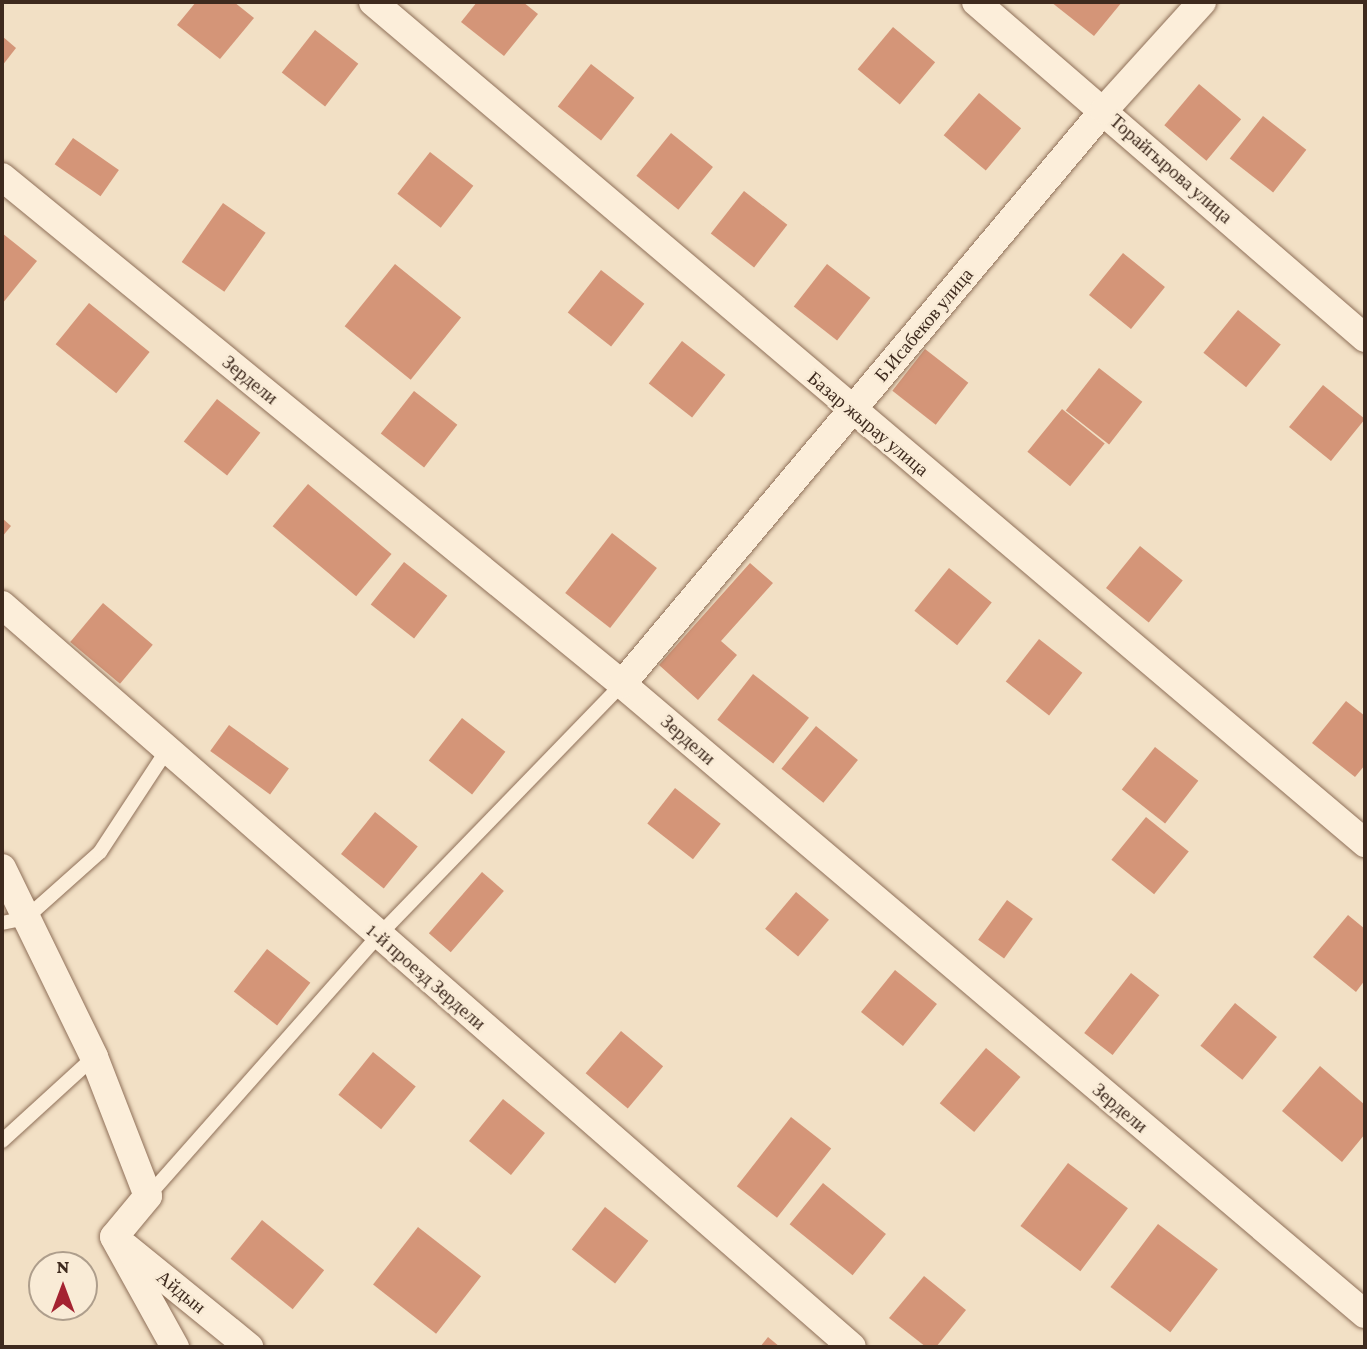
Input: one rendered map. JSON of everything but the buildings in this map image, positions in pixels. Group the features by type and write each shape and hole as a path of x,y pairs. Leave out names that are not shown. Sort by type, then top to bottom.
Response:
{"street":[{"name":"Базар жырау улица","path":"373,2 1365,844"},
{"name":"Торайгырова улица","path":"976,2 1365,338"},
{"name":"Б.Исабеков улица","path":"622,684 1104,110 1202,2"},
{"name":"Зердели","path":"2,177 622,684 1365,1314"},
{"name":"1-й проезд Зердели","path":"2,605 852,1347"},
{"path":"2,868 14,920 94,1057 148,1196 114,1237 175,1347"},
{"name":"Айдын","path":"114,1237 249,1347"}],"lane":[{"path":"148,1196 379,935 622,684"},
{"path":"14,920 100,852 167,750"},
{"path":"2,1140 94,1057"}]}
